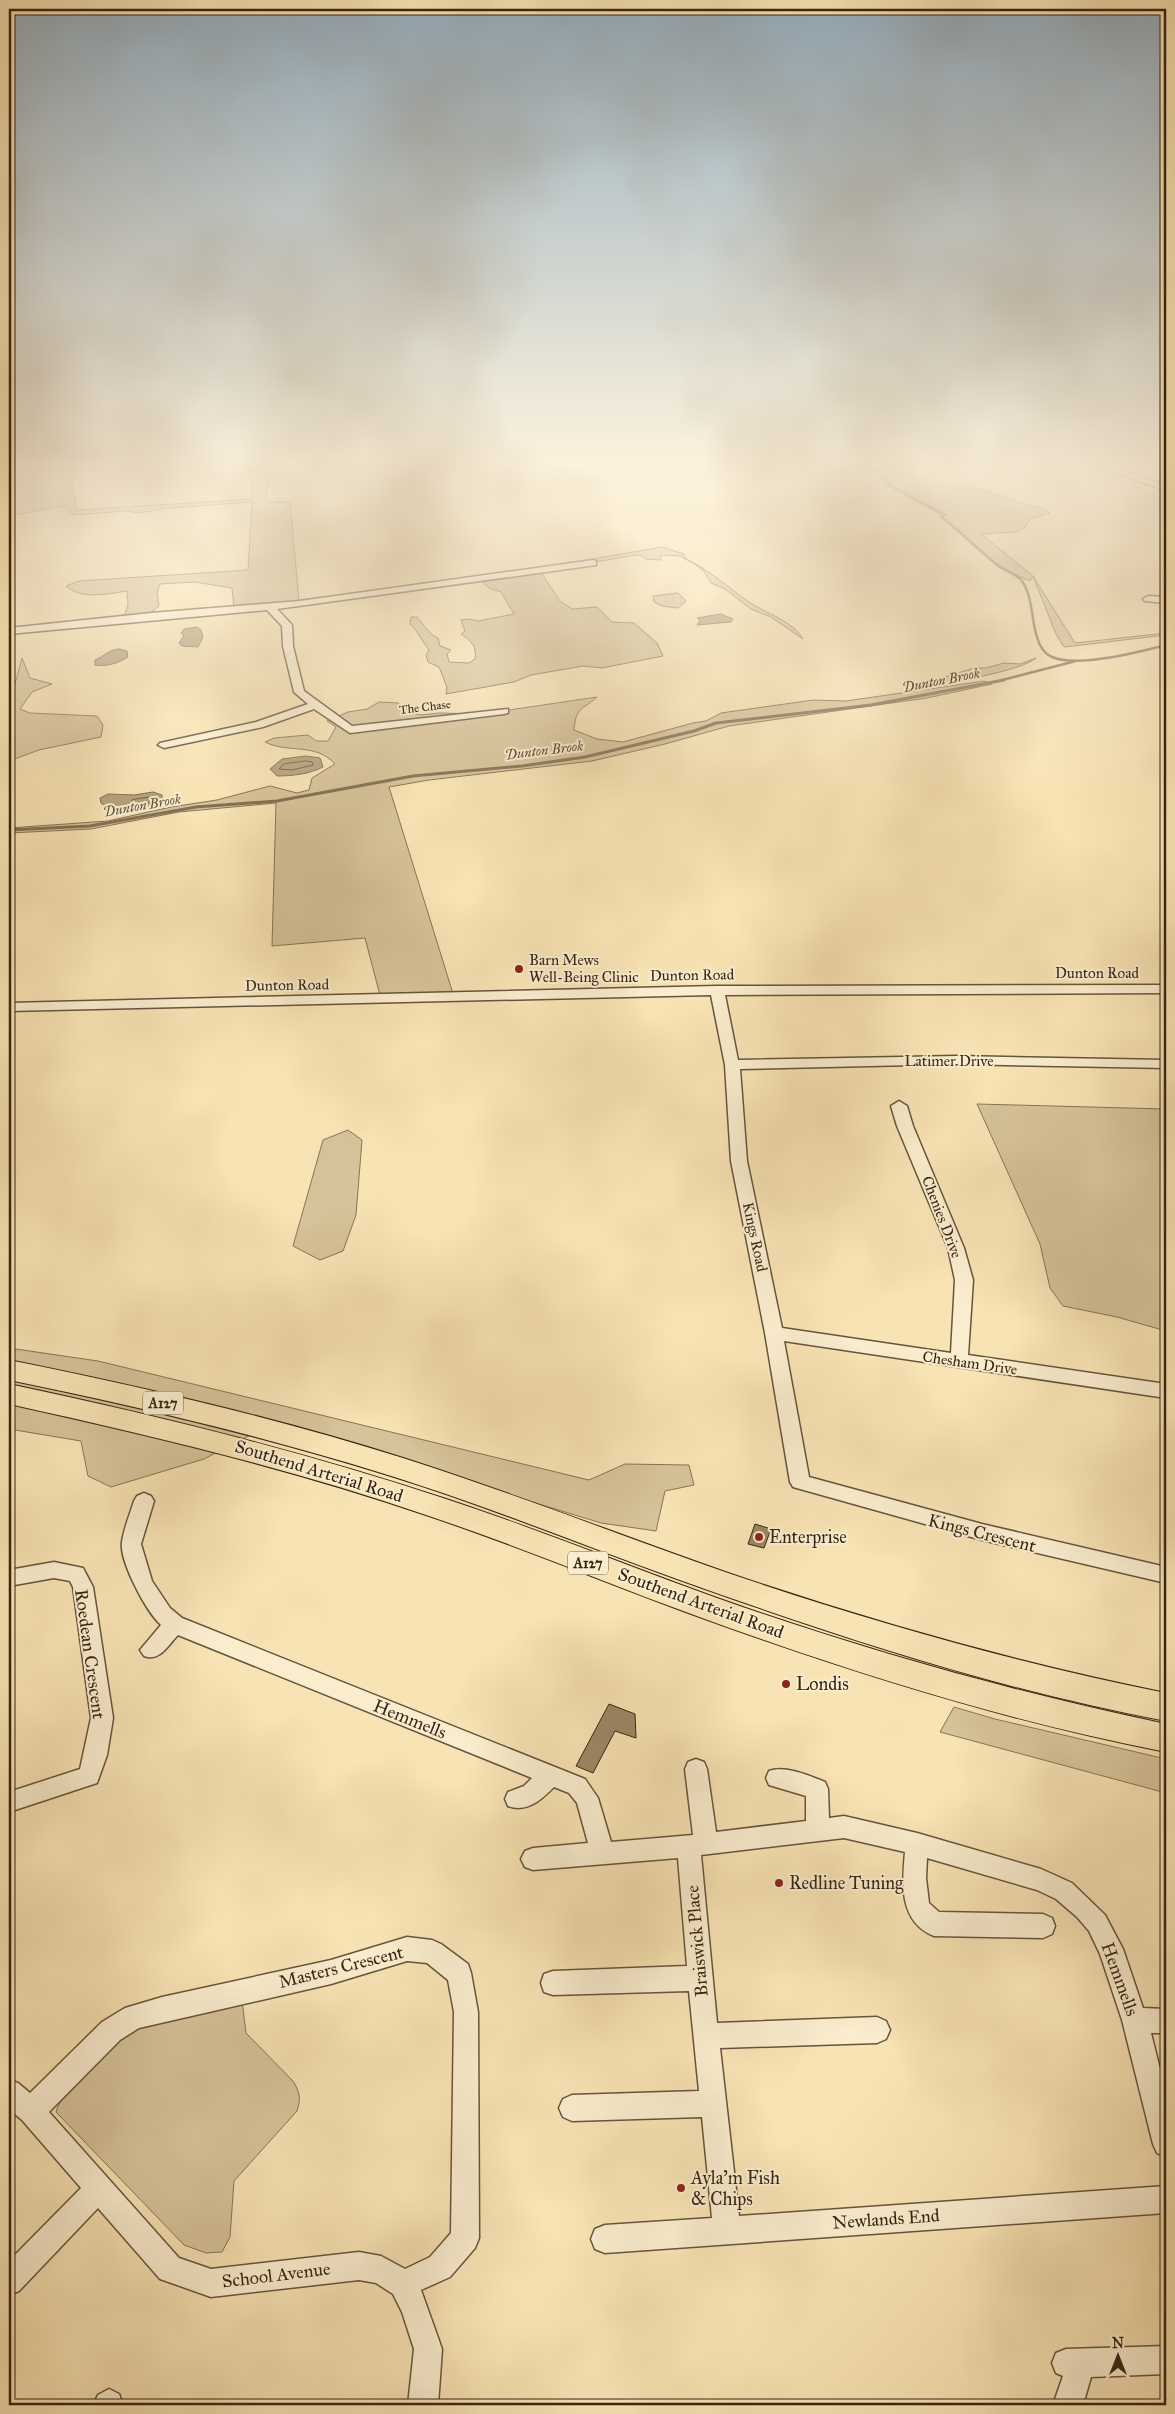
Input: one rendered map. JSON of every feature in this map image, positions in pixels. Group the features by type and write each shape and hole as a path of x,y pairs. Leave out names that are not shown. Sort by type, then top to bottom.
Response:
{"highway":[{"name":"Southend Arterial Road","path":"9,1370 106,1389 315,1442 454,1486 720,1582 850,1626 986,1665 1166,1708"},
{"name":"Southend Arterial Road","path":"9,1394 184,1433 297,1463 439,1508 723,1613 854,1656 985,1696 1166,1738"}],"street":[{"path":"9,631 150,616 300,604 517,574"},
{"path":"1148,599 1166,600"},
{"path":"164,745 259,725 314,705 299,692 288,646 286,625 269,606"},
{"name":"The Chase","path":"314,705 330,714 350,730 504,711"},
{"name":"Dunton Road","path":"9,1007 717,990 1166,989"},
{"name":"Kings Road","path":"717,990 732,1065 739,1161 774,1333 800,1482"},
{"name":"Latimer Drive","path":"732,1065 948,1060 1166,1064"},
{"name":"Chenies Drive","path":"899,1106 905,1126 956,1248 962,1272 963,1314 959,1362"},
{"name":"Chesham Drive","path":"774,1333 959,1362 1166,1391"},
{"name":"Kings Crescent","path":"800,1482 920,1517 1064,1553 1166,1575"},
{"name":"Hemmells","path":"144,1501 131,1544 143,1584 163,1614 175,1624 577,1786 587,1798 603,1854"},
{"name":"Roedean Crescent","path":"9,1578 54,1570 76,1574 83,1587 102,1718 96,1755 89,1776 9,1802"},
{"path":"150,1650 175,1624"},
{"name":"Braiswick Place","path":"696,1769 700,1978 727,2230"},
{"path":"516,1799 531,1794 552,1775"},
{"path":"777,1778 817,1789 818,1829"},
{"name":"Hemmells","path":"533,1859 603,1854 844,1827 917,1844 1041,1880 1064,1891 1096,1923 1111,1949 1136,2020 1166,2144"},
{"path":"917,1844 914,1878 918,1909 934,1924 1043,1926"},
{"name":"Masters Crescent","path":"31,2110 111,2031 134,2017 162,2009 332,1972 407,1949 432,1952 459,1973 466,2012 465,2238 440,2267 403,2284"},
{"path":"553,1983 700,1978"},
{"path":"1136,2020 1166,2021"},
{"path":"707,2036 877,2030"},
{"name":"School Avenue","path":"9,2092 31,2110 170,2269 211,2283 359,2266 382,2270 403,2284 415,2307 428,2349 423,2405"},
{"path":"572,2108 713,2104"},
{"path":"9,2281 100,2187"},
{"name":"Newlands End","path":"605,2239 1166,2200"},
{"path":"1068,2405 1074,2363 1166,2360"}],"shaded area":[{"path":"192,574 297,574 299,600 497,574 542,574 560,601 572,609 597,607 612,622 634,623 657,643 663,656 602,668 583,666 531,675 514,682 446,694 447,687 439,667 428,662 426,655 429,650 410,624 411,617 417,617 431,634 438,638 440,646 451,650 447,654 449,662 469,663 475,659 475,651 471,642 461,634 465,631 461,620 478,621 514,614 501,592 489,588 481,581 483,580 300,604 234,608 232,588 195,582 160,584 157,592 159,606 149,614 125,615 128,604 127,591 87,595 66,586 79,581"},
{"path":"706,574 711,574 749,602 793,627 803,639 771,617 751,609 725,589 711,583"},
{"path":"1013,574 1030,574 1033,576 1030,581"},
{"path":"1033,576 1075,643 1166,633 1166,635 1064,647 1056,634"},
{"path":"678,593 686,601 678,608 662,606 654,602 653,596"},
{"path":"22,658 30,678 52,684 32,692 20,709 30,713 97,716 103,725 101,737 39,750 9,761 9,706"},
{"path":"1036,658 1016,668 984,676 926,683 974,668 986,668 1004,663 1020,664"},
{"path":"984,681 992,684 927,698 729,726 665,744 592,761 429,780 389,787 454,997 381,999 365,938 272,946 276,803 179,812 91,829 9,833 9,828 108,821 171,807 217,800 270,786 297,793 309,790 312,778 335,764 319,753 265,742 274,738 308,735 316,741 328,741 336,727 327,721 348,712 367,709 379,702 398,703 411,713 421,715 440,713 482,714 597,697 578,713 574,730 597,739 623,742 706,721 721,713 813,700 846,701"},
{"path":"977,1104 1166,1109 1166,1259 1163,1287 1166,1295 1166,1331 1117,1317 1063,1306 1050,1288 1040,1244"},
{"path":"348,1130 362,1140 356,1215 343,1251 320,1260 293,1246 323,1140"},
{"path":"9,1348 98,1361 589,1480 625,1464 689,1465 694,1485 665,1491 656,1531 601,1523 274,1423 204,1459 111,1487 88,1476 81,1441 9,1429"},
{"path":"954,1707 995,1719 1166,1759 1166,1793 940,1732"},
{"path":"242,2001 246,2033 293,2081 298,2092 299,2103 297,2111 234,2181 230,2237 222,2252 206,2253 184,2245 56,2112 72,2087 75,2078 137,2025"}],"water":[{"path":"721,614 733,619 731,622 697,625 700,620 697,618"},
{"path":"197,627 201,630 203,637 198,647 182,646 179,643 184,636 181,633 184,629"},
{"path":"119,649 127,651 128,657 112,664 95,665 95,660"},
{"path":"306,756 320,758 323,767 307,773 283,776 277,776 270,769 282,759"},
{"path":"153,792 162,795 162,805 122,810 114,809 101,803 100,798 108,794 134,795"}],"building":[{"name":"Enterprise","path":"755,1524 771,1529 764,1548 748,1544"},
{"path":"609,1704 635,1714 636,1738 615,1731 593,1773 576,1766"}],"waterway":[{"path":"1012,574 1019,578 1026,587 1039,643 1044,651 1052,657 1063,660 1092,660 1125,655 1166,645"},
{"name":"Dunton Brook","path":"998,681 1076,661"},
{"name":"Dunton Brook","path":"9,830 90,826 196,807 277,801 413,776 522,766 585,757 694,731 716,723 871,705 1004,680"}],"place":[{"name":"Barn Mews Well-Being Clinic","path":"519,969"},
{"name":"Enterprise","path":"759,1537"},
{"name":"Londis","path":"786,1684"},
{"name":"Redline Tuning","path":"779,1883"},
{"name":"Ayla’m Fish & Chips","path":"681,2188"}]}
